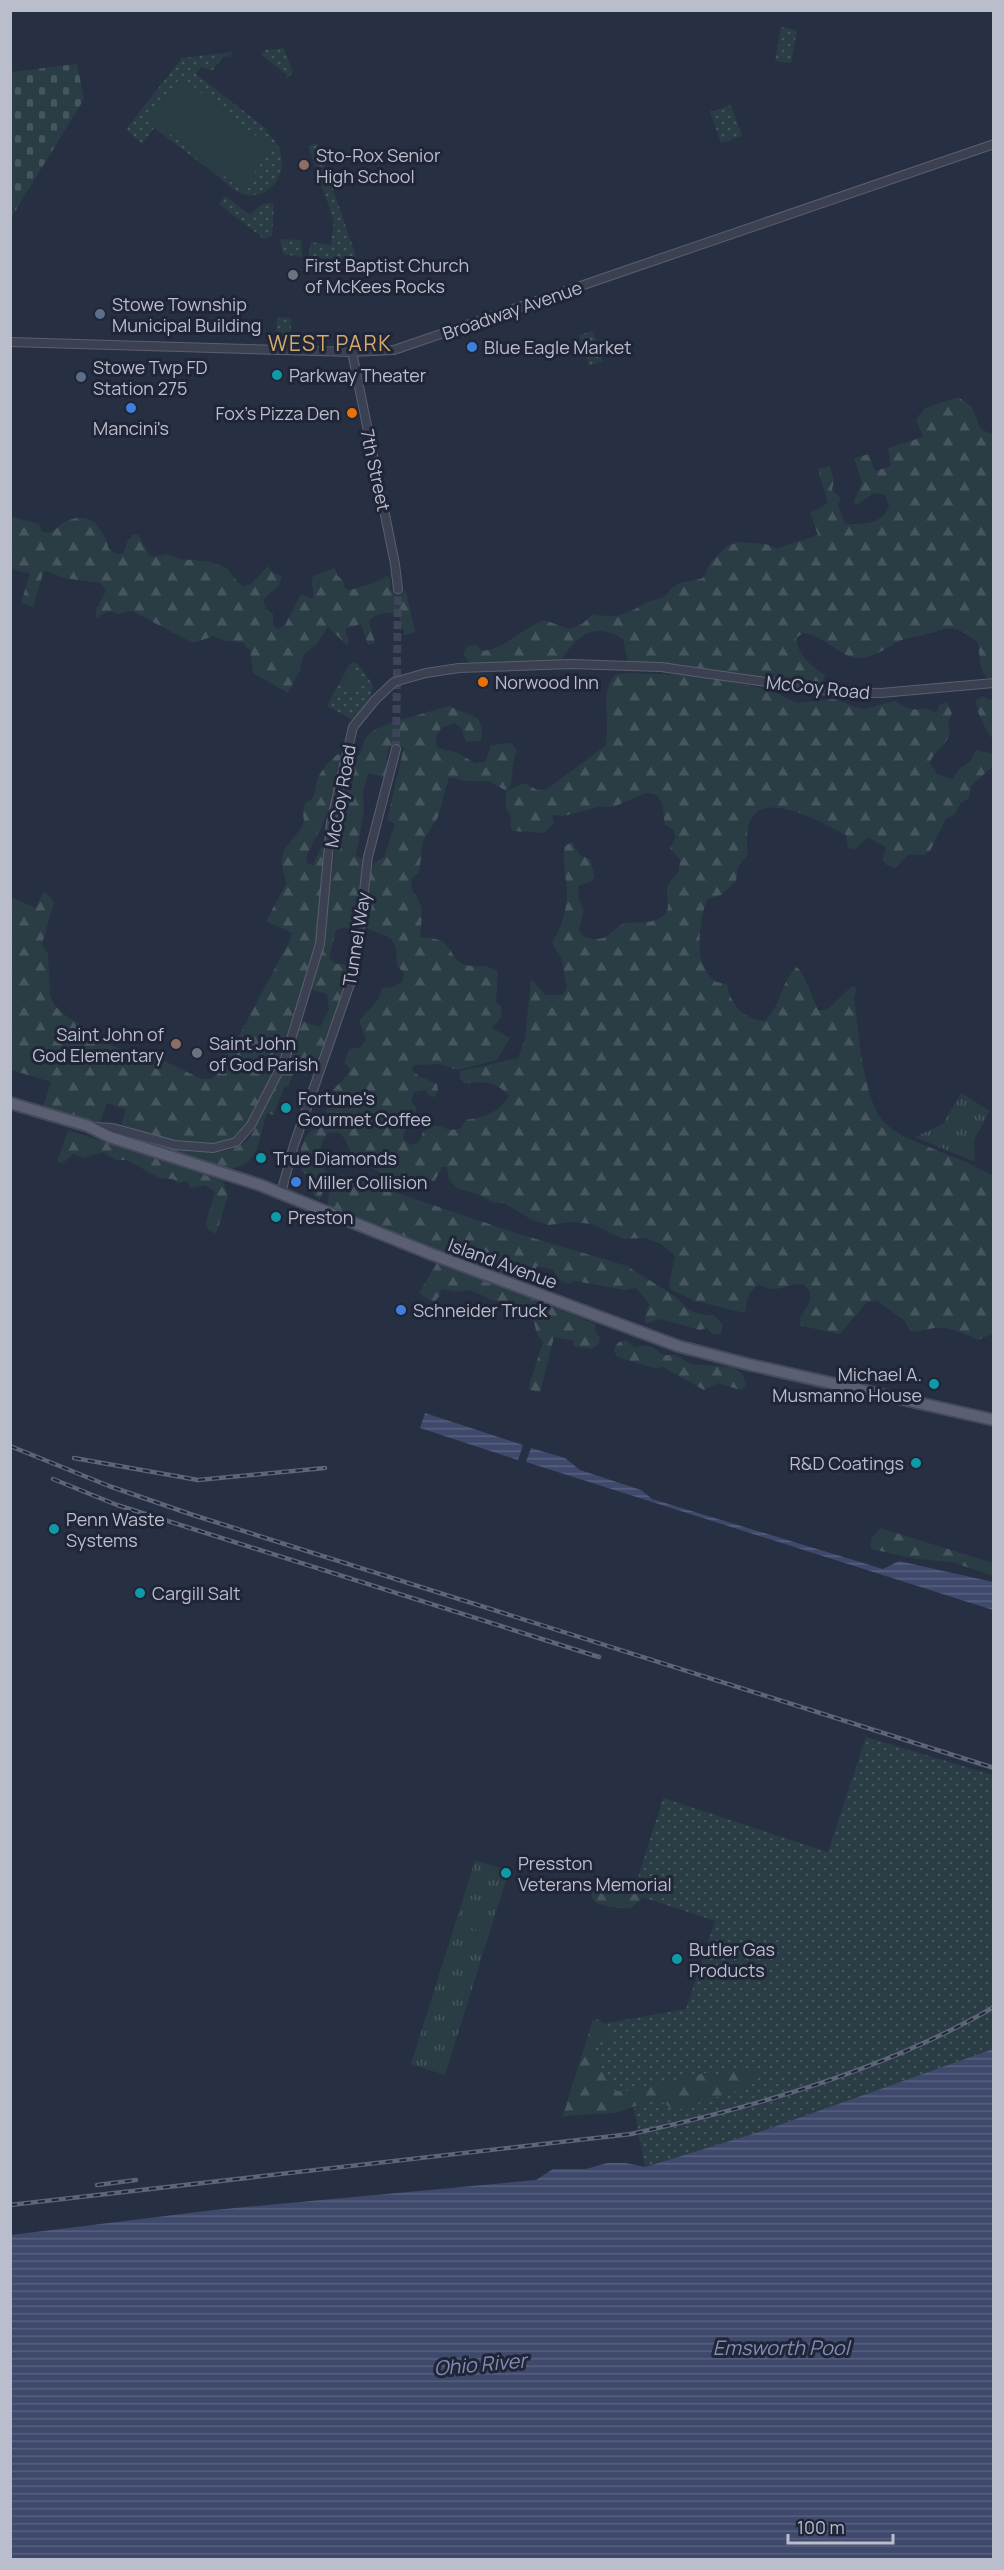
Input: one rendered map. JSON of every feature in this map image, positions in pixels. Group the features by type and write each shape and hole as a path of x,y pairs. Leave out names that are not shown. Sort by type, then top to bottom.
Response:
{"main road":[{"name":"Island Avenue","path":"10,1103 88,1126 120,1141 281,1193 431,1254 678,1346 751,1365 993,1420"}],"street":[{"name":"Broadway Avenue","path":"10,342 352,352 394,350 993,144"},
{"name":"7th Street","path":"352,352 396,564 398,589"},
{"name":"McCoy Road","path":"88,1126 113,1128 175,1144 213,1148 236,1142 251,1125 285,1059 320,944 332,823 353,727 375,700 394,682 459,668 580,664 661,667 836,692 881,693 993,683"},
{"name":"Tunnel Way","path":"281,1193 294,1145 352,978 368,857 396,749"}],"green space":[{"path":"781,27 797,30 791,63 775,61"},
{"path":"284,48 293,72 286,80 287,75 261,55 265,50"},
{"path":"232,52 230,57 224,56 212,71 201,67 196,74 268,130 265,131 281,153 282,165 279,177 273,186 253,195 240,193 233,189 154,128 142,144 126,129 182,58"},
{"path":"77,64 84,99 11,218 11,72"},
{"path":"181,77 273,149 241,189 149,118"},
{"path":"731,105 742,136 721,143 710,112"},
{"path":"317,143 357,259 355,261 308,257 311,242 331,245 334,221 308,146"},
{"path":"225,196 250,215 264,204 274,204 272,236 264,239 219,204"},
{"path":"280,239 301,240 302,257 283,254"},
{"path":"277,317 291,318 291,340 276,340"},
{"path":"593,331 603,361 589,366 579,335"},
{"path":"958,397 971,406 981,429 991,434 993,432 993,679 989,679 983,673 978,643 957,629 946,629 904,639 876,654 857,658 803,633 796,638 797,644 806,660 825,675 820,688 628,661 623,639 602,631 585,635 578,640 559,664 474,667 463,655 467,646 476,645 482,651 490,649 544,620 569,629 582,624 593,614 615,616 626,613 663,597 676,585 703,578 711,562 728,545 741,542 765,544 778,548 818,535 810,513 828,503 818,469 830,466 834,481 832,490 841,498 838,505 845,524 877,520 886,512 889,505 885,495 874,493 858,504 853,503 862,483 854,458 869,454 875,471 891,466 888,448 923,437 916,420 925,408"},
{"path":"10,516 39,524 42,532 46,533 52,532 72,519 88,519 99,527 109,549 116,554 123,554 128,540 133,535 139,535 149,555 154,557 166,554 180,559 212,562 228,569 237,582 243,586 251,584 268,566 272,572 282,576 279,585 263,600 266,609 273,614 273,625 278,629 285,625 301,594 312,599 314,575 335,568 345,588 350,590 371,584 387,576 390,579 391,590 406,591 415,632 405,635 399,616 387,613 379,614 369,621 375,643 368,645 361,624 345,629 349,642 347,645 328,627 316,645 303,655 300,670 288,693 253,673 250,650 242,642 225,641 214,636 193,643 132,611 119,614 109,611 96,618 96,609 106,591 100,583 64,578 46,571 43,573 33,607 21,603 30,574 11,569"},
{"path":"358,664 373,685 370,700 353,720 327,706 349,665"},
{"path":"353,672 363,685 352,694 342,681"},
{"path":"627,673 699,675 770,690 797,703 834,699 862,709 896,701 910,709 926,708 936,713 939,705 947,702 952,713 948,722 949,735 930,763 937,774 952,779 961,767 970,762 976,750 993,754 993,766 971,786 969,798 961,803 955,814 946,819 930,851 924,855 908,855 895,869 887,865 883,859 886,847 869,838 856,849 848,848 846,835 813,819 779,808 764,808 754,815 748,830 748,854 738,867 736,881 721,895 707,899 702,916 700,945 703,964 708,974 716,982 727,984 731,998 739,1009 757,1020 765,1021 770,1015 796,967 806,980 819,1011 829,1008 852,986 857,988 854,997 864,1072 878,1114 892,1129 905,1137 993,1176 993,1334 977,1340 948,1329 910,1331 904,1320 877,1301 867,1302 840,1334 801,1326 800,1318 810,1301 810,1291 803,1284 777,1289 759,1285 747,1300 745,1313 695,1301 671,1290 669,1285 675,1256 661,1244 645,1238 623,1239 592,1224 572,1222 549,1225 532,1220 504,1203 494,1203 457,1188 449,1180 447,1167 442,1167 434,1182 419,1175 404,1183 397,1181 353,1158 345,1139 338,1132 328,1133 324,1138 320,1154 328,1176 320,1200 313,1195 315,1184 310,1176 302,1172 300,1167 300,1151 304,1141 312,1131 326,1121 330,1095 350,1069 344,1062 349,1049 361,1047 366,1039 359,1021 379,998 382,988 393,987 402,982 404,973 397,966 395,946 392,941 362,925 372,865 384,857 395,824 387,820 404,747 389,747 386,760 391,767 387,778 368,773 363,791 364,810 356,856 366,860 358,933 344,927 336,930 329,958 336,964 353,965 322,1061 312,1064 306,1076 294,1072 288,1087 285,1086 273,1115 267,1113 257,1148 244,1164 235,1168 214,1167 172,1153 166,1147 218,1152 241,1145 257,1124 254,1121 266,1099 250,1124 235,1139 218,1146 207,1147 181,1145 120,1128 126,1110 107,1103 99,1125 88,1124 42,1110 51,1082 11,1070 10,896 35,908 44,891 54,902 42,944 48,954 50,996 55,1006 103,1041 130,1054 159,1058 201,1079 211,1079 219,1072 223,1056 234,1045 291,938 292,933 266,921 286,884 281,861 284,850 301,828 304,821 305,803 314,796 318,778 324,768 338,754 343,757 343,768 336,794 306,858 307,863 313,865 324,841 329,839 321,943 313,970 322,943 340,814 339,794 346,766 360,754 365,739 372,731 393,722 449,706 478,718 482,729 481,741 466,742 461,728 454,723 441,728 435,739 438,748 458,753 475,763 485,762 491,745 511,743 517,750 510,788 505,790 488,781 465,781 449,777 438,817 423,841 419,873 411,879 412,891 421,907 420,937 443,942 461,963 486,967 498,972 496,1002 501,1006 502,1016 492,1028 510,1038 497,1060 458,1070 439,1064 414,1065 412,1070 419,1076 437,1084 438,1091 435,1097 429,1096 426,1090 414,1092 411,1101 417,1109 403,1138 410,1145 419,1142 423,1132 436,1125 450,1130 460,1129 466,1120 485,1116 501,1106 509,1096 505,1091 489,1083 465,1084 460,1078 460,1071 518,1058 525,1039 531,979 546,995 563,995 567,987 562,961 552,942 564,916 566,902 565,846 572,842 580,855 590,859 595,878 578,886 579,901 584,910 579,930 584,937 603,938 623,924 656,920 667,911 667,886 679,871 680,860 670,848 675,838 674,830 665,825 662,803 656,795 646,793 613,807 598,807 564,816 552,815 554,823 544,833 513,831 510,826 511,816 506,808 506,791 524,783 537,790 547,789 605,746 607,691 615,675","holes":["307,988 327,994 329,1009 320,1027 299,1020 290,1046 276,1078"]},
{"path":"983,696 988,700 993,699 993,740 976,705 976,700"},
{"path":"961,1093 990,1111 974,1140 975,1162 915,1137 943,1124"},
{"path":"68,1130 223,1181 228,1196 216,1234 208,1229 206,1222 215,1192 205,1185 191,1188 186,1181 179,1183 173,1179 159,1178 127,1160 116,1160 102,1152 84,1158 73,1154 62,1164 58,1160"},
{"path":"344,1175 516,1233 627,1266 676,1297 685,1307 699,1314 715,1316 723,1325 721,1334 712,1334 707,1328 700,1330 659,1319 646,1324 645,1317 649,1304 636,1288 625,1290 575,1281 568,1284 558,1279 553,1270 537,1266 531,1277 510,1270 502,1278 328,1211 332,1186"},
{"path":"437,1263 596,1324 595,1330 600,1338 598,1345 591,1349 573,1346 574,1341 554,1337 540,1393 528,1389 543,1342 537,1335 534,1322 512,1305 492,1300 470,1290 457,1292 441,1289 434,1303 419,1293"},
{"path":"626,1340 634,1348 642,1345 652,1347 663,1355 675,1355 691,1364 733,1367 743,1375 746,1386 740,1390 718,1383 704,1390 663,1367 654,1368 617,1357 614,1351 615,1346"},
{"path":"880,1528 993,1563 993,1576 952,1562 917,1559 871,1549 871,1539"},
{"path":"866,1737 993,1775 993,2049 759,2132 645,2167 633,2104 562,2117 592,2024 686,2009 715,1921 633,1894 663,1798 828,1852"},
{"path":"475,1860 509,1871 445,2075 411,2064"},
{"path":"602,1883 624,1891 638,1889 643,1893 643,1898 631,1908 599,1904 591,1896 594,1886"},
{"path":"472,1899 488,1904 480,1931 463,1925"},
{"path":"597,2019 604,2023 611,2036 607,2044 598,2045 593,2052 600,2059 602,2071 613,2080 614,2091 626,2091 710,2072 719,2076 743,2067 757,2071 758,2079 748,2087 674,2111 665,2103 651,2100 616,2113 563,2116 593,2020"}],"water":[{"path":"425,1413 523,1445 518,1460 420,1428"},
{"path":"531,1448 565,1458 580,1470 641,1490 652,1499 883,1569 899,1561 993,1582 993,1610 526,1462"},
{"name":"Emsworth Pool","path":"993,2049 993,2559 11,2559 11,2235 214,2210 536,2180 553,2169 586,2169 607,2163 626,2163 645,2167 759,2132"}],"tunnel":[{"path":"396,749 398,589"}],"railway":[{"path":"10,1446 109,1486 193,1515 994,1768"},
{"path":"74,1458 198,1480 325,1468"},
{"path":"53,1479 117,1505 599,1657"},
{"path":"10,2205 631,2134 771,2099 864,2068 909,2050 994,2007"},
{"path":"97,2185 136,2180"}],"place":[{"name":"Sto-Rox Senior High School","path":"304,165"},
{"name":"First Baptist Church of McKees Rocks","path":"293,275"},
{"name":"Stowe Township Municipal Building","path":"100,314"},
{"name":"Blue Eagle Market","path":"472,347"},
{"name":"Parkway Theater","path":"277,375"},
{"name":"Stowe Twp FD Station 275","path":"81,377"},
{"name":"Mancini's","path":"131,408"},
{"name":"Fox's Pizza Den","path":"352,413"},
{"name":"Norwood Inn","path":"483,682"},
{"name":"Saint John of God Elementary","path":"176,1044"},
{"name":"Saint John of God Parish","path":"197,1053"},
{"name":"Fortune's Gourmet Coffee","path":"286,1108"},
{"name":"True Diamonds","path":"261,1158"},
{"name":"Miller Collision","path":"296,1182"},
{"name":"Preston","path":"276,1217"},
{"name":"Schneider Truck","path":"401,1310"},
{"name":"Michael A. Musmanno House","path":"934,1384"},
{"name":"R&D Coatings","path":"916,1463"},
{"name":"Penn Waste Systems","path":"54,1529"},
{"name":"Cargill Salt","path":"140,1593"},
{"name":"Presston Veterans Memorial","path":"506,1873"},
{"name":"Butler Gas Products","path":"677,1959"}],"district":[{"name":"WEST PARK","path":"330,343"}],"water label":[{"name":"Ohio River","path":"480,2364"}]}
